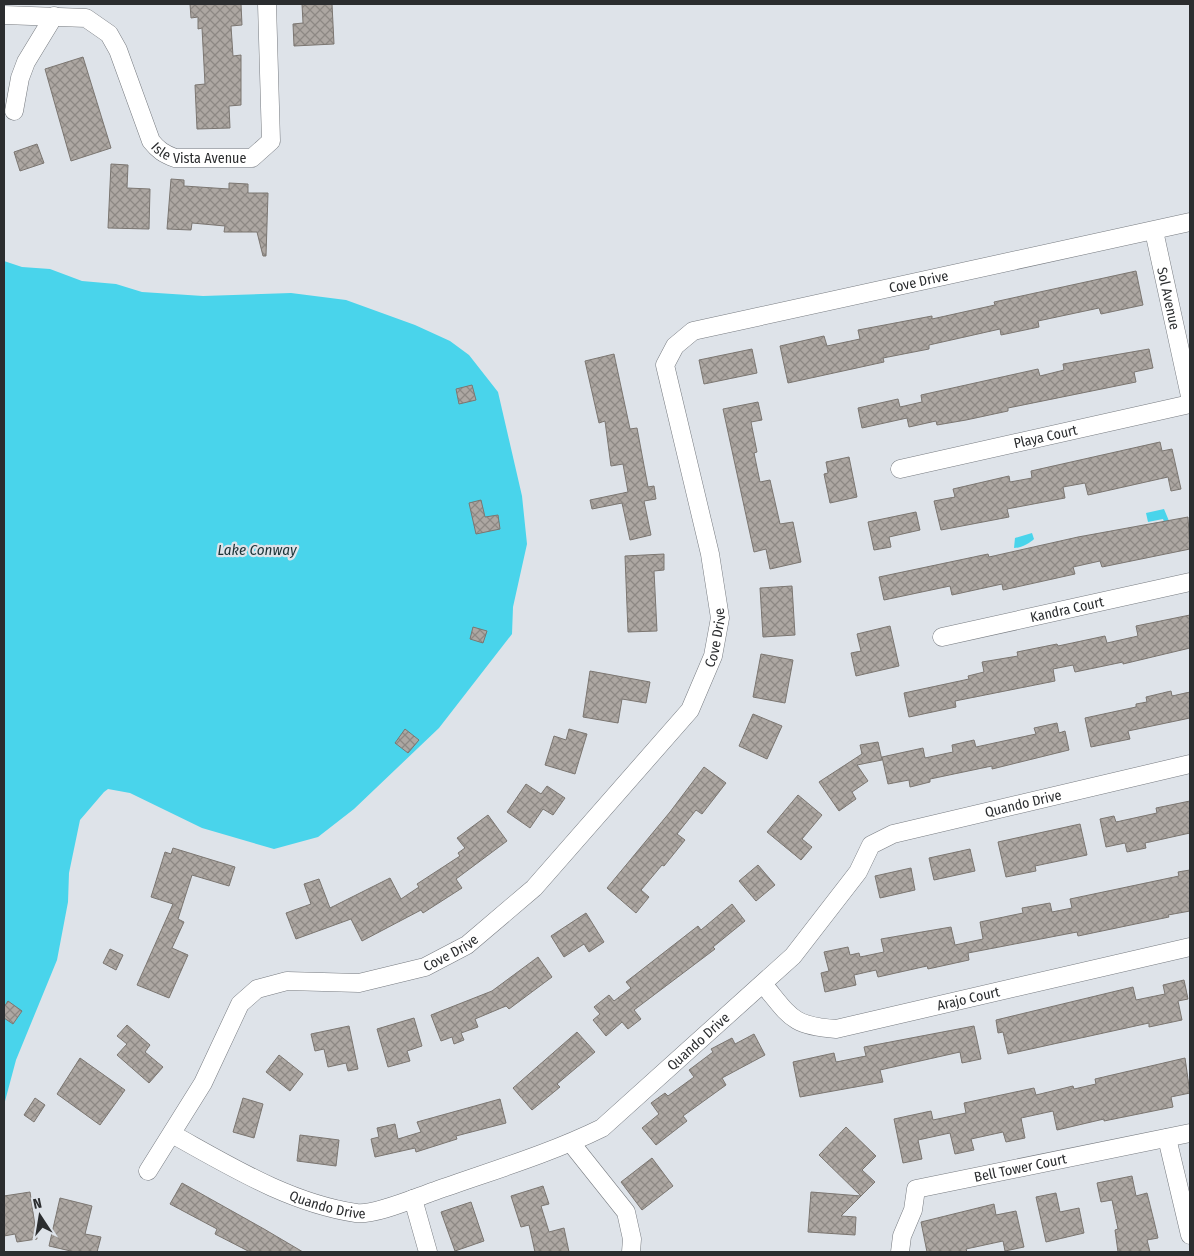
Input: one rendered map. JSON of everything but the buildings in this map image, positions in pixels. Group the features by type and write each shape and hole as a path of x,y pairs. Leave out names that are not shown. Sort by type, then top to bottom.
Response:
{"street":[{"name":"Isle Vista Avenue","path":"4,15 86,18 109,34 118,50 151,141 157,149 176,158 252,158 271,142 267,4"},
{"path":"14,111 20,78 26,62 54,16"},
{"name":"Cove Drive","path":"148,1171 203,1083 240,1004 257,989 286,982 360,983 425,968 468,945 534,888 690,710 713,656 720,618 710,554 665,366 675,346 693,331 1190,222"},
{"name":"Sol Avenue","path":"1154,230 1190,396"},
{"name":"Playa Court","path":"900,469 1190,404"},
{"name":"Kandra Court","path":"942,637 1190,582"},
{"name":"Quando Drive","path":"172,1134 266,1185 320,1204 358,1214 390,1207 571,1143 602,1128 794,956 858,872 871,845 893,834 1190,764"},
{"name":"Arajo Court","path":"763,984 794,1020 812,1028 836,1029 1190,947"},
{"name":"Bell Tower Court","path":"900,1252 902,1236 913,1210 916,1189 1190,1133"},
{"path":"1166,1138 1190,1235"},
{"path":"571,1143 626,1212 632,1239 631,1252"},
{"path":"413,1199 428,1252"}],"water":[{"name":"Lake Conway","path":"4,261 22,267 50,269 82,281 116,284 142,292 203,296 291,293 346,300 415,325 450,341 469,355 498,392 522,496 527,544 513,607 512,634 439,728 354,809 318,837 274,849 202,828 130,793 108,789 104,792 80,820 69,873 68,902 57,960 16,1060 4,1105"},
{"path":"1164,509 1169,521 1164,522 1163,519 1148,522 1146,513"},
{"path":"1032,533 1034,539 1032,541 1014,548 1015,538"}]}
